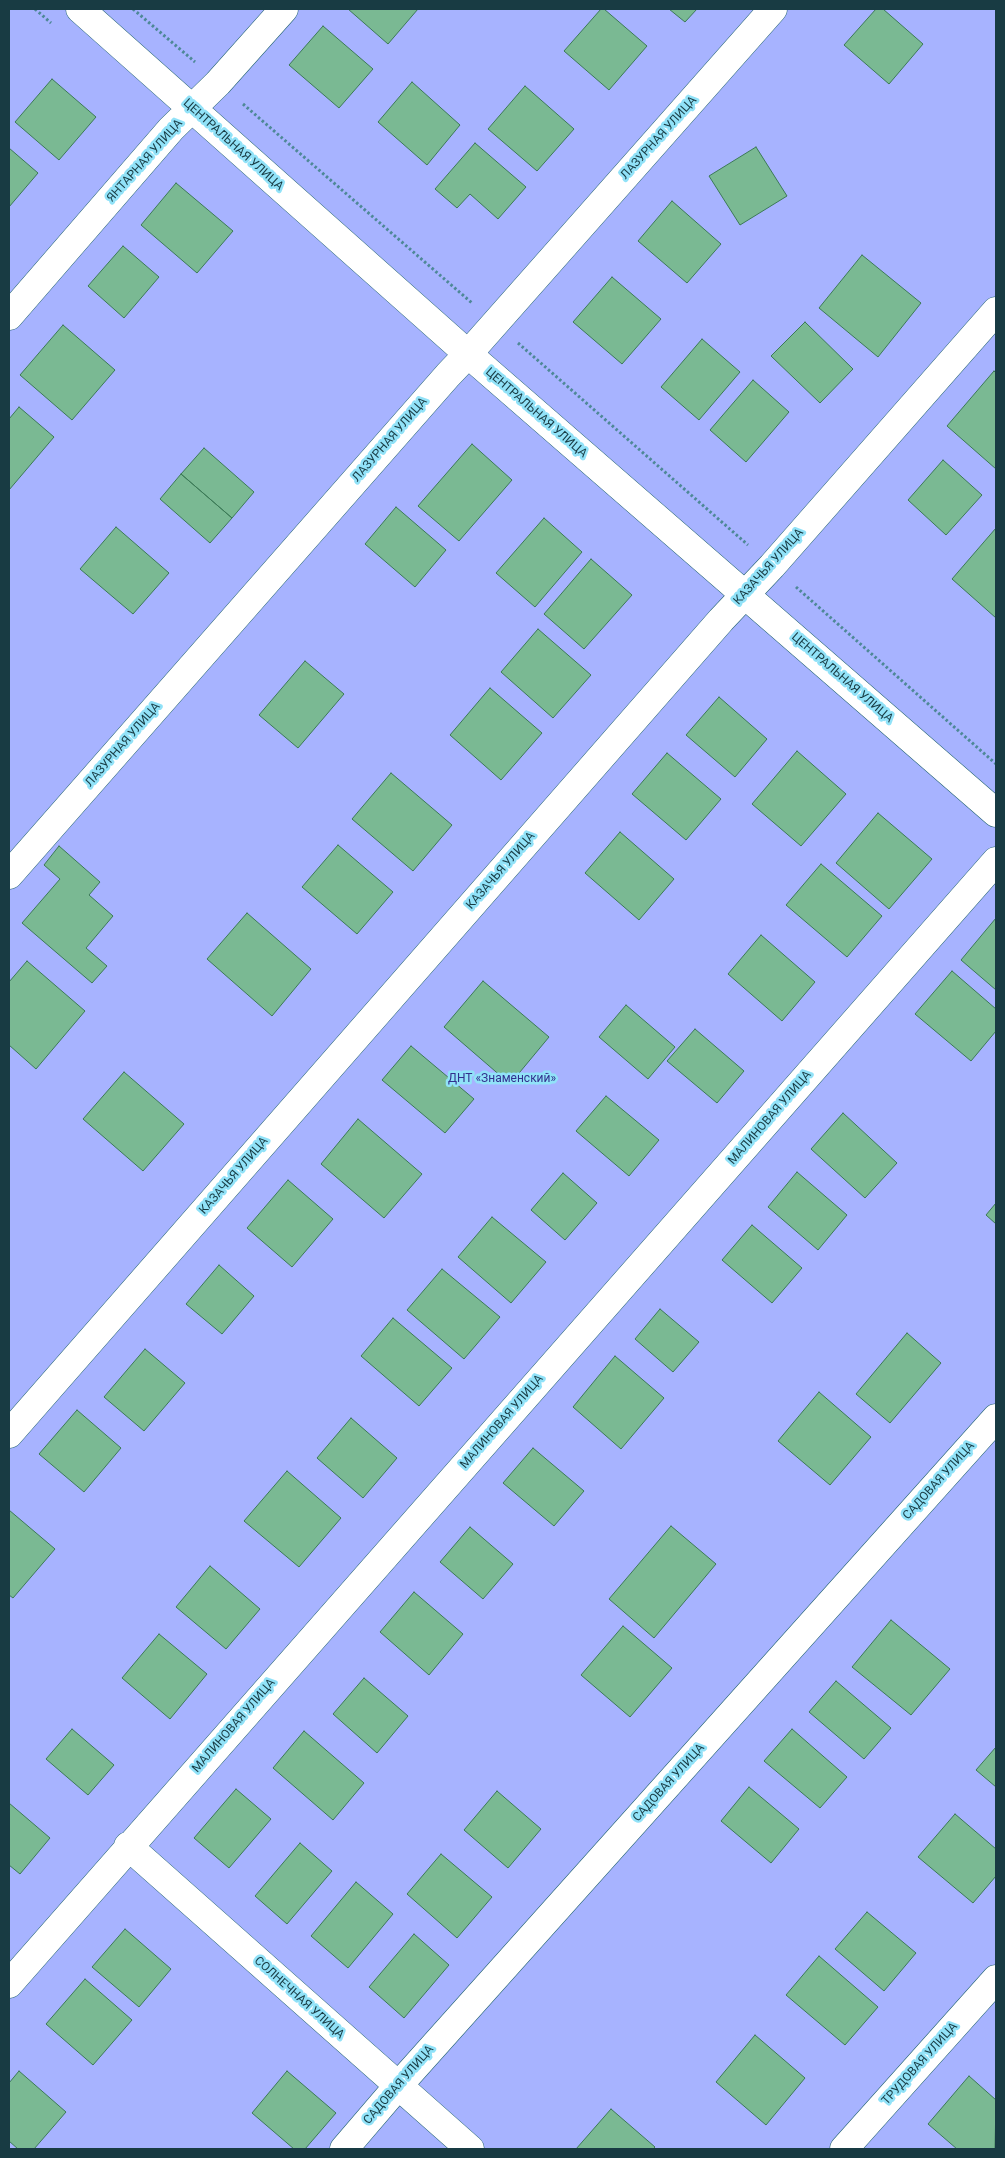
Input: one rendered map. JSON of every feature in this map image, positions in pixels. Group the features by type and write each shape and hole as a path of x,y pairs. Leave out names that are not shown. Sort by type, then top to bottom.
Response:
{"street":[{"name":"ЦЕНТРАЛЬНАЯ УЛИЦА","path":"80,9 468,354 996,812"},
{"name":"ЯНТАРНАЯ УЛИЦА","path":"9,316 171,129 218,83 284,9"},
{"name":"ЛАЗУРНАЯ УЛИЦА","path":"9,874 441,382 774,9"},
{"name":"КАЗАЧЬЯ УЛИЦА","path":"9,1434 745,594 772,566 996,311"},
{"name":"МАЛИНОВАЯ УЛИЦА","path":"9,1984 128,1846 996,861"},
{"name":"САДОВАЯ УЛИЦА","path":"344,2149 398,2086 996,1418"},
{"name":"СОЛНЕЧНАЯ УЛИЦА","path":"128,1846 470,2149"},
{"name":"ТРУДОВАЯ УЛИЦА","path":"844,2149 996,1979"}],"path":[{"path":"133,9 495,323 996,764"}],"green space":[{"name":"ДНТ «Знаменский»","path":"9,9 996,9 996,2149 9,2149"}],"building":[{"path":"348,9 418,9 388,44"},
{"path":"601,9 604,9 647,46 609,90 564,51"},
{"path":"669,9 697,9 685,22"},
{"path":"876,9 883,9 923,44 889,84 844,45"},
{"path":"323,26 373,69 339,108 289,65"},
{"path":"52,79 96,117 59,160 15,122"},
{"path":"412,82 460,125 427,165 378,122"},
{"path":"525,86 574,129 537,171 488,129"},
{"path":"475,143 526,187 498,219 470,194 457,208 435,189"},
{"path":"756,147 787,196 740,225 709,176"},
{"path":"9,148 38,173 9,207"},
{"path":"176,183 233,231 197,273 141,225"},
{"path":"672,201 721,244 687,283 638,241"},
{"path":"123,246 159,277 124,318 88,286"},
{"path":"862,255 921,303 878,357 819,308"},
{"path":"612,277 661,319 622,364 573,322"},
{"path":"805,322 853,369 820,403 771,356"},
{"path":"63,325 115,370 72,420 20,375"},
{"path":"702,339 740,372 699,420 661,387"},
{"path":"994,371 996,373 996,469 947,426"},
{"path":"753,380 789,412 746,462 710,430"},
{"path":"19,407 54,437 9,490 9,419"},
{"path":"472,444 512,480 459,541 418,506"},
{"path":"204,448 254,492 232,518 181,474"},
{"path":"943,460 982,495 946,535 908,500"},
{"path":"181,474 232,518 210,543 160,499"},
{"path":"396,507 446,550 415,587 365,544"},
{"path":"544,518 582,552 535,607 496,573"},
{"path":"116,527 169,573 133,614 80,569"},
{"path":"996,528 996,618 952,579"},
{"path":"591,559 632,595 584,649 544,614"},
{"path":"538,629 591,675 553,718 501,672"},
{"path":"305,661 344,694 298,748 259,715"},
{"path":"490,688 542,733 501,780 450,735"},
{"path":"719,697 767,739 735,777 686,735"},
{"path":"797,751 846,794 801,846 752,804"},
{"path":"667,753 721,799 686,840 632,794"},
{"path":"391,773 452,825 413,871 352,819"},
{"path":"878,813 932,859 889,909 836,863"},
{"path":"620,832 674,879 639,920 585,873"},
{"path":"338,845 393,892 357,934 302,887"},
{"path":"59,846 100,882 89,895 113,916 86,948 107,966 92,983 22,923 60,879 44,865"},
{"path":"821,864 882,916 847,957 786,905"},
{"path":"247,913 311,969 272,1016 207,959"},
{"path":"996,918 996,990 961,960"},
{"path":"761,935 815,982 782,1021 728,974"},
{"path":"27,961 85,1011 36,1069 9,1045 9,982"},
{"path":"952,971 996,1009 996,1031 971,1061 915,1014"},
{"path":"483,981 549,1037 510,1084 444,1027"},
{"path":"626,1005 675,1047 648,1079 599,1037"},
{"path":"695,1029 744,1071 717,1103 667,1061"},
{"path":"411,1046 474,1099 445,1133 382,1080"},
{"path":"124,1072 184,1124 143,1171 83,1119"},
{"path":"606,1096 659,1140 629,1176 576,1131"},
{"path":"843,1113 897,1163 865,1198 811,1149"},
{"path":"358,1119 422,1174 384,1218 321,1164"},
{"path":"797,1172 847,1215 818,1250 768,1207"},
{"path":"563,1173 597,1203 565,1240 531,1210"},
{"path":"288,1180 333,1219 292,1267 247,1228"},
{"path":"996,1203 996,1224 986,1215"},
{"path":"492,1217 546,1262 511,1303 458,1257"},
{"path":"752,1225 802,1268 772,1303 722,1260"},
{"path":"219,1265 254,1296 222,1334 186,1304"},
{"path":"442,1269 500,1317 464,1359 407,1310"},
{"path":"660,1309 699,1342 673,1372 635,1339"},
{"path":"393,1318 452,1368 419,1406 361,1356"},
{"path":"907,1333 941,1363 890,1423 856,1394"},
{"path":"145,1349 185,1383 144,1431 104,1397"},
{"path":"615,1356 664,1398 621,1449 573,1407"},
{"path":"819,1392 871,1437 830,1485 778,1441"},
{"path":"77,1410 121,1448 84,1492 39,1454"},
{"path":"351,1418 397,1458 363,1498 317,1458"},
{"path":"533,1448 584,1491 554,1526 503,1483"},
{"path":"287,1471 341,1518 299,1567 244,1521"},
{"path":"9,1510 55,1549 13,1598 9,1595"},
{"path":"671,1526 716,1564 654,1638 609,1599"},
{"path":"470,1527 513,1564 483,1599 440,1562"},
{"path":"210,1566 260,1609 226,1649 176,1607"},
{"path":"414,1592 463,1634 429,1675 380,1632"},
{"path":"891,1620 950,1669 911,1715 852,1667"},
{"path":"623,1626 672,1668 630,1717 581,1675"},
{"path":"159,1634 207,1674 170,1719 122,1678"},
{"path":"364,1678 408,1716 377,1753 333,1714"},
{"path":"836,1681 891,1728 864,1759 809,1712"},
{"path":"72,1729 114,1765 88,1795 46,1759"},
{"path":"792,1729 847,1777 820,1808 764,1761"},
{"path":"304,1731 364,1783 333,1820 273,1768"},
{"path":"996,1747 996,1787 976,1770"},
{"path":"749,1787 799,1829 771,1863 721,1821"},
{"path":"236,1789 271,1819 229,1868 194,1838"},
{"path":"497,1791 541,1829 508,1868 464,1830"},
{"path":"9,1803 50,1838 20,1874 9,1865"},
{"path":"955,1814 996,1849 996,1876 973,1903 918,1857"},
{"path":"300,1843 332,1871 287,1924 255,1896"},
{"path":"441,1854 492,1897 457,1938 407,1894"},
{"path":"356,1882 393,1914 348,1968 311,1936"},
{"path":"867,1912 916,1953 884,1991 835,1949"},
{"path":"125,1929 171,1969 139,2007 92,1967"},
{"path":"414,1934 449,1965 404,2018 369,1987"},
{"path":"819,1956 878,2007 845,2045 786,1995"},
{"path":"85,1979 132,2020 93,2065 46,2024"},
{"path":"755,2035 805,2078 766,2125 716,2082"},
{"path":"19,2071 66,2112 34,2149 18,2149 9,2141 9,2083"},
{"path":"287,2071 336,2113 305,2149 294,2149 252,2113"},
{"path":"969,2076 996,2100 995,2149 957,2149 928,2124"},
{"path":"611,2109 655,2147 653,2149 576,2149"}]}
